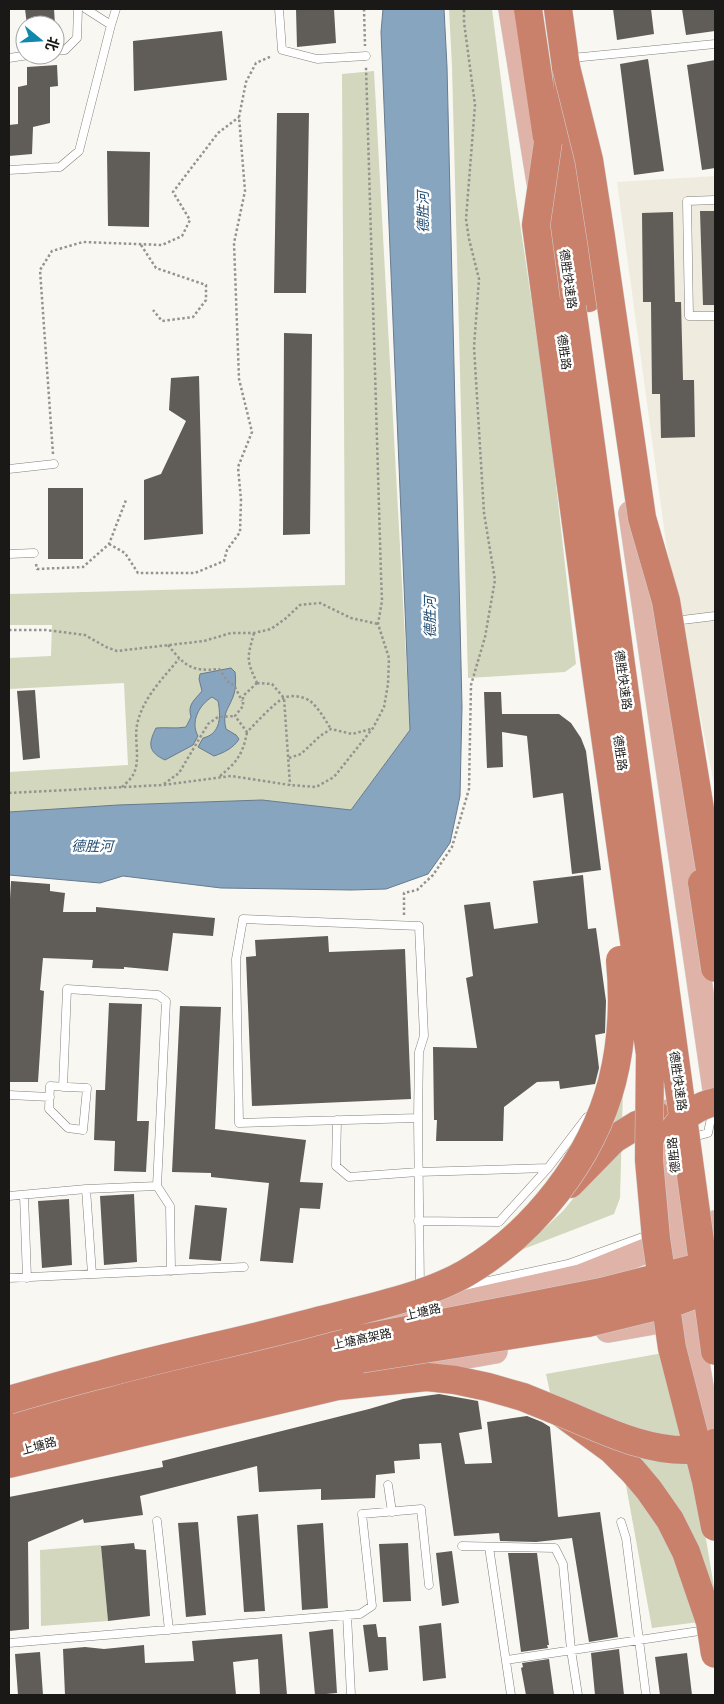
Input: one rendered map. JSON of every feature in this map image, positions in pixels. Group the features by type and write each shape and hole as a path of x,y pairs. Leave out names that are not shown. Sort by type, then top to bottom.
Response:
{"highway":[{"name":"德胜快速路","path":"528,9 575,326 715,1352"},
{"name":"德胜快速路","path":"558,9 569,63 589,304 715,1212"},
{"path":"569,63 594,189 642,518 715,968"},
{"path":"548,142 536,225 650,1054 649,1160 656,1238 678,1313 683,1339 692,1350 715,1366"},
{"path":"542,1210 590,1141 612,1083 621,1021 622,984 620,951 581,665 573,496"},
{"path":"642,518 666,601 715,901"},
{"path":"653,1198 667,1144 674,1128 699,1108 715,1102"},
{"path":"9,1400 104,1373 253,1338 385,1304 431,1289 464,1274 488,1259 526,1226 614,1139 637,1124 677,1114 698,1117 715,1124"},
{"name":"上塘高架路","path":"9,1420 350,1342 601,1292 696,1268 715,1261"},
{"name":"上塘高架路","path":"9,1442 361,1359 588,1323 678,1301 715,1286"},
{"path":"678,1313 672,1348 706,1481 715,1527"},
{"path":"9,1464 338,1386 427,1377 456,1380 523,1397 626,1439 663,1449 693,1450 715,1443"},
{"path":"560,1412 619,1457 648,1490 670,1520 686,1552 699,1587 710,1622 715,1654"}],"main road":[{"name":"德胜路","path":"511,9 545,220 650,1044 669,1111 678,1313 715,1469"},
{"path":"566,9 569,63 586,197 715,1089"},
{"name":"上塘路","path":"9,1410 254,1339 421,1304 580,1277 675,1228 715,1223"},
{"name":"上塘路","path":"9,1454 189,1407 678,1313 715,1308"},
{"path":"191,1341 254,1339"}],"lane":[{"path":"65,50 77,38 78,9"},
{"path":"86,9 110,25"},
{"path":"9,170 60,167 78,151 110,25 116,9"},
{"path":"279,9 282,50 318,59 366,56"},
{"path":"569,63 715,44"},
{"path":"715,200 687,201 689,316 715,316"},
{"path":"9,469 54,464"},
{"path":"9,554 34,553"},
{"path":"647,624 715,616"},
{"path":"418,1118 239,1123 236,959 243,919 419,926 424,1036 419,1052 418,1118 418,1221 421,1304"},
{"path":"63,1087 67,989 158,995 166,1001 158,1186 170,1206 171,1271"},
{"path":"597,1102 626,1053"},
{"path":"50,1086 87,1088 83,1130 68,1128 49,1109 50,1097 50,1086"},
{"path":"669,1111 678,1141 708,1133 715,1094"},
{"path":"9,1095 50,1097"},
{"path":"418,1221 499,1222 548,1168 592,1111"},
{"path":"337,1120 336,1166 348,1177 418,1172 548,1168"},
{"path":"9,1196 86,1189 158,1186"},
{"path":"86,1189 92,1274"},
{"path":"24,1195 27,1278"},
{"path":"9,1278 244,1267"},
{"path":"388,1485 392,1512"},
{"path":"9,1644 360,1614 372,1606 362,1514 422,1509 429,1585"},
{"path":"157,1521 169,1630"},
{"path":"621,1522 626,1538 646,1695"},
{"path":"462,1546 555,1548 563,1564 571,1650 578,1695"},
{"path":"489,1547 511,1695"},
{"path":"347,1616 352,1695"},
{"path":"506,1660 715,1628"}],"path":[{"path":"9,792 163,785 230,776 316,787 334,777 373,728 384,707 388,684 389,658 378,624 382,601 382,584 364,9"},
{"path":"404,925 404,893 417,890 433,875 452,847 469,789 471,685 485,637 495,580 484,512 474,347 480,279 469,239 466,219 474,105 464,9"},
{"path":"109,544 125,553 138,573 195,572 224,561 227,550 240,532 241,500 238,467 252,432 239,379 234,243 246,191 239,118 246,82 256,63 282,50"},
{"path":"54,464 40,270 52,251 83,242 162,245 182,236 190,220 173,192 218,133 239,118"},
{"path":"141,245 156,268 206,285 206,300 193,317 162,321 153,310"},
{"path":"34,553 37,569 83,567 109,544 126,500"},
{"path":"9,630 46,630 85,635 118,652 204,641 231,633 254,633 271,629 285,620 300,605 320,603 351,618 378,624"},
{"path":"254,633 248,655 249,664 257,683"},
{"path":"163,785 179,773 208,724 218,717 235,716 243,706 234,685 230,684 219,669 202,671 187,666 168,645"},
{"path":"122,787 133,775 136,767 137,725 142,710 152,691 179,659"},
{"path":"242,700 243,696 257,683 272,684 284,698 290,785"},
{"path":"219,777 233,765 240,755 247,732 261,717 284,698 301,696 310,701 331,730"},
{"path":"235,716 247,732"},
{"path":"289,758 301,754 320,736 331,730 352,734 373,728"}],"shaded area":[{"path":"715,176 715,789 666,543 617,182"}],"green space":[{"path":"449,9 492,9 515,190 548,412 576,664 565,672 468,678"},
{"path":"374,71 410,730 351,810 262,800 9,812 9,772 128,765 124,683 9,689 9,658 51,656 52,625 9,625 9,594 345,585 342,74"},
{"path":"623,1088 620,1198 614,1214 521,1250 563,1211 589,1179"},
{"path":"663,1353 699,1497 715,1593 715,1620 652,1628 615,1425 551,1397 546,1374"},
{"path":"101,1545 108,1621 41,1626 40,1550"}],"water":[{"name":"德胜河","path":"383,9 444,9 447,67 462,707 460,796 450,843 428,874 386,889 221,888 123,876 100,883 9,875 9,812 118,805 262,800 351,810 410,730 381,32"},
{"path":"231,668 235,672 236,681 233,697 225,715 225,724 226,729 239,739 237,742 228,750 214,756 198,747 203,738 213,733 218,724 218,701 212,697 203,704 197,714 195,725 198,736 193,745 165,760 155,754 151,743 156,728 186,727 191,717 191,705 202,691 199,679 200,674"}],"building":[{"path":"25,9 54,9 54,15 26,15"},
{"path":"296,9 334,9 336,43 297,47"},
{"path":"613,9 651,9 654,34 617,40"},
{"path":"682,9 715,9 715,31 686,35"},
{"path":"222,31 227,80 134,91 133,41"},
{"path":"648,59 664,171 634,175 620,64"},
{"path":"715,60 715,168 702,170 687,65"},
{"path":"57,65 58,86 50,87 50,123 33,127 32,154 9,156 9,125 18,124 18,87 27,85 27,67"},
{"path":"277,113 309,113 306,293 274,293"},
{"path":"107,151 150,152 149,227 108,226"},
{"path":"700,211 715,211 715,305 703,305"},
{"path":"673,212 675,302 681,302 683,380 694,380 695,437 661,438 660,394 652,394 651,302 643,302 642,213"},
{"path":"284,333 312,334 310,534 283,535"},
{"path":"199,376 203,534 144,540 144,480 161,474 186,421 169,410 171,378"},
{"path":"48,488 83,488 83,559 48,559"},
{"path":"35,690 40,758 23,760 17,691"},
{"path":"484,692 501,692 502,714 559,714 571,723 581,738 586,751 601,870 572,874 563,793 533,798 527,736 502,732 503,767 487,768"},
{"path":"583,875 588,929 596,928 606,1001 605,1033 595,1035 599,1068 595,1084 560,1089 559,1081 537,1082 504,1107 503,1141 436,1141 437,1120 434,1120 433,1047 477,1048 466,978 473,976 464,905 490,902 494,929 538,923 533,881"},
{"path":"11,881 50,884 50,891 65,893 63,912 96,912 96,907 215,918 213,936 173,933 168,971 124,967 124,969 92,968 93,960 43,958 40,990 44,991 38,1082 9,1082 9,917"},
{"path":"328,936 329,952 405,949 411,1099 252,1106 246,957 256,956 255,940"},
{"path":"109,1003 142,1004 137,1121 149,1121 146,1172 114,1171 115,1141 94,1140 96,1090 105,1090"},
{"path":"180,1006 221,1007 215,1129 306,1140 300,1182 323,1183 320,1209 300,1208 293,1263 260,1261 269,1183 211,1177 211,1173 172,1172"},
{"path":"134,1194 137,1262 104,1265 100,1196"},
{"path":"69,1199 72,1265 42,1268 38,1201"},
{"path":"195,1205 227,1208 221,1261 189,1259"},
{"path":"439,1394 478,1401 482,1429 459,1433 465,1464 492,1463 487,1422 527,1416 550,1427 558,1517 600,1512 618,1637 589,1642 572,1538 536,1542 500,1541 499,1533 454,1536 441,1443 419,1444 420,1459 394,1461 395,1473 376,1475 375,1498 321,1500 321,1489 259,1492 257,1466 140,1496 143,1515 84,1523 83,1519 28,1542 29,1629 9,1631 9,1497 163,1467 162,1461 403,1399"},
{"path":"258,1514 265,1611 244,1612 237,1516"},
{"path":"198,1522 206,1615 186,1617 178,1523"},
{"path":"323,1523 328,1608 302,1610 297,1525"},
{"path":"134,1543 135,1549 146,1550 150,1616 108,1621 101,1546"},
{"path":"408,1543 411,1601 383,1602 379,1544"},
{"path":"452,1551 459,1603 442,1606 436,1553"},
{"path":"508,1553 537,1553 548,1648 521,1652"},
{"path":"441,1623 446,1678 423,1681 419,1626"},
{"path":"376,1624 378,1637 386,1637 388,1670 369,1672 363,1625"},
{"path":"333,1629 337,1693 315,1695 309,1632"},
{"path":"282,1634 287,1695 260,1695 258,1659 233,1662 236,1695 65,1695 63,1649 85,1647 104,1649 144,1645 145,1663 194,1661 192,1641"},
{"path":"619,1649 624,1695 595,1695 591,1653"},
{"path":"40,1652 43,1695 18,1695 15,1654"},
{"path":"687,1653 692,1695 660,1695 655,1657"},
{"path":"549,1659 554,1695 526,1695 521,1668 523,1667 522,1663"}]}
